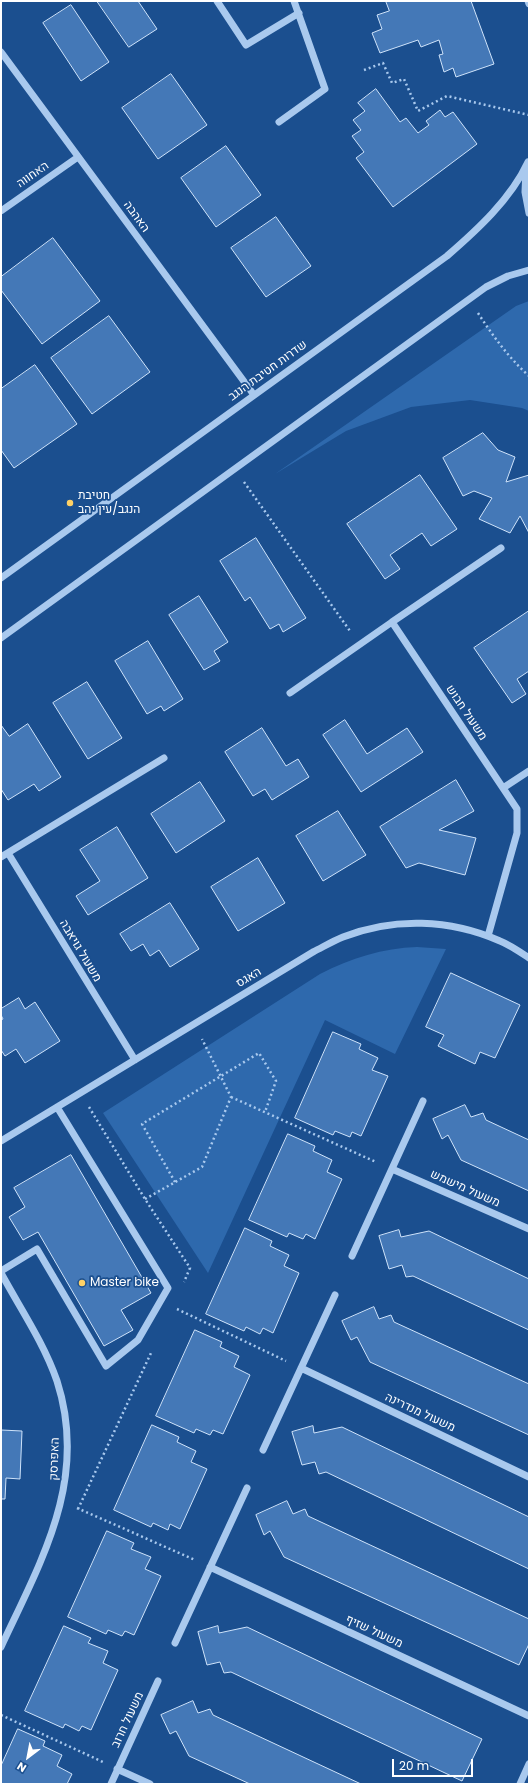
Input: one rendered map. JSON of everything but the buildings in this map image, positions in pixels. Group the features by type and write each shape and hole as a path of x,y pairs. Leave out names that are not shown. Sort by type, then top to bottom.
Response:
{"street":[{"path":"217,1 246,45 298,13"},
{"path":"279,122 325,89 294,1"},
{"name":"האהבה","path":"1,52 254,395"},
{"name":"האחווה","path":"1,211 78,157"},
{"path":"528,160 525,177 525,192 529,213"},
{"name":"שדרות חטיבת הנגב","path":"1,578 434,266 458,246 498,206 522,174 528,160"},
{"path":"1,638 486,287 508,276 529,270"},
{"path":"290,693 501,548"},
{"name":"משעול חבוש","path":"392,622 517,809 518,833 488,936"},
{"name":"משעול גויאבה","path":"135,1060 4,855 164,758"},
{"path":"503,788 529,771"},
{"name":"האגס","path":"1,1141 313,952 342,937 373,927 406,923 438,923 470,930 501,941 529,958"},
{"path":"352,1256 424,1101"},
{"path":"1,1272 37,1249 106,1366 138,1340 168,1288 57,1107"},
{"name":"משעול מישמש","path":"392,1169 529,1230"},
{"name":"האפרסק","path":"1,1272 49,1361 62,1402 68,1444 67,1465 62,1501 52,1533 43,1556 3,1638 1,1648"},
{"path":"263,1450 335,1295"},
{"name":"משעול מנדרינה","path":"301,1368 529,1477"},
{"path":"175,1642 247,1488"},
{"name":"משעול שזיף","path":"210,1567 529,1716"},
{"name":"משעול חרוב","path":"111,1784 158,1681"},
{"path":"520,1784 529,1764"},
{"path":"118,1769 150,1784"}],"path":[{"path":"364,70 383,63 392,83 404,79 418,111 447,96 529,115"},
{"path":"470,299 499,344 514,363 529,376"},
{"path":"234,469 360,645"},
{"path":"194,1024 221,1076 230,1097 392,1169"},
{"path":"176,1182 142,1124 259,1053 276,1081 265,1112"},
{"path":"80,1093 145,1199 190,1268 181,1287"},
{"path":"145,1199 202,1167 230,1097"},
{"path":"172,1307 301,1368"},
{"path":"78,1509 152,1350"},
{"path":"62,1501 210,1567"},
{"path":"1,1714 118,1769"}],"shaded area":[{"path":"529,301 529,411 522,408 470,400 411,407 346,431 275,474 516,306"},
{"path":"417,947 446,949 395,1054 325,1020 208,1273 103,1113 320,974 343,963 367,955 392,949"}],"place":[{"name":"חטיבת הנגב/עין יהב","path":"70,503"},
{"name":"Master bike","path":"82,1283"}]}
